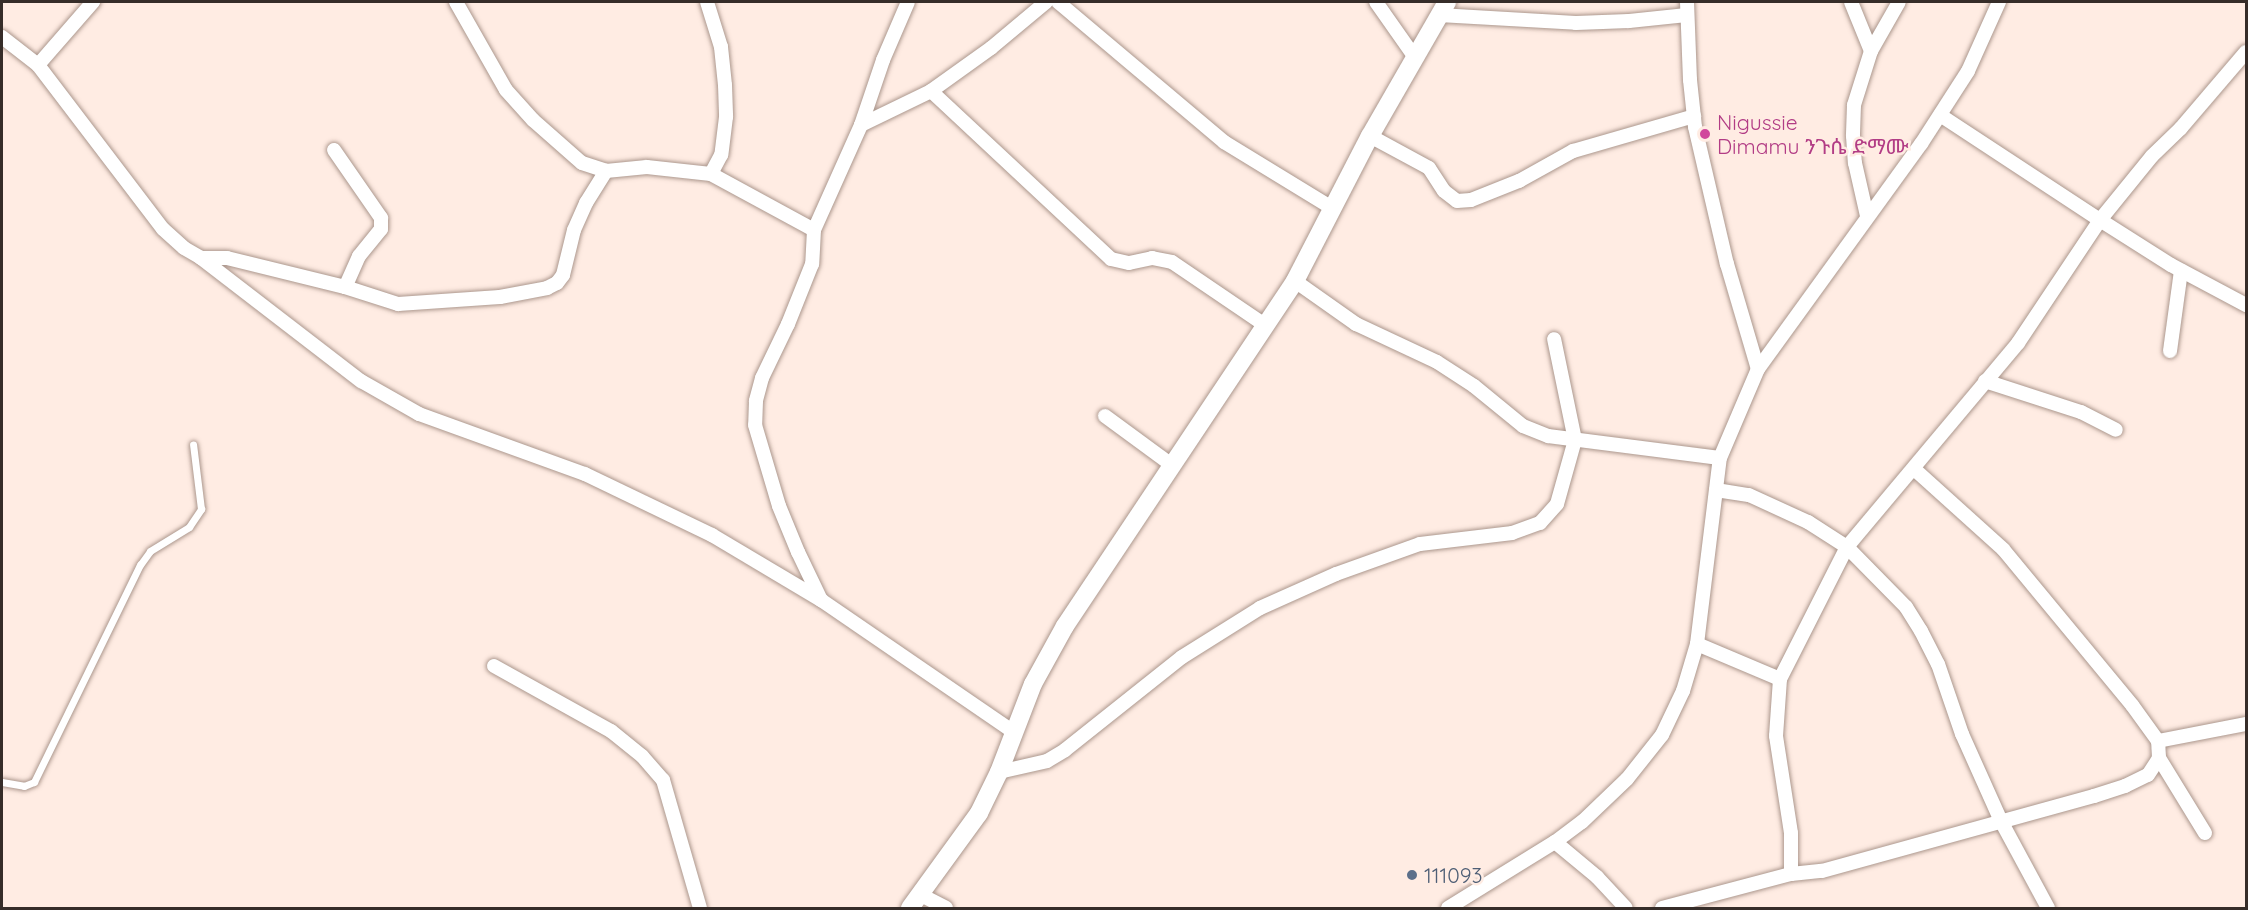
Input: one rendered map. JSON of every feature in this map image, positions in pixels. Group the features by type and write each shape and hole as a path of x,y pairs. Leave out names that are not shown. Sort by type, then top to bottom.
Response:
{"street":[{"path":"38,64 93,2"},
{"path":"456,2 506,90 533,120 582,162 606,171 647,167 711,174 814,230"},
{"path":"707,2 721,47 726,117 721,155 711,174"},
{"path":"821,600 779,506 755,425 756,402 762,378 789,324 812,264 814,230 861,125 882,60 908,2"},
{"path":"861,125 931,91 991,48 1046,2"},
{"path":"1058,2 1224,142 1332,208"},
{"path":"1376,2 1414,56"},
{"path":"1851,2 1871,51"},
{"path":"1868,216 1855,163 1854,105 1871,51 1899,2"},
{"path":"1448,909 1555,842 1582,822 1627,779 1662,735 1683,691 1697,644 1720,458 1758,369 1940,115 1968,71 2000,2"},
{"path":"946,909 915,902 979,813 999,772 1033,684 1065,626 1110,556 1173,466 1295,281 1370,136 1443,8 1576,23 1629,21 1687,8 1694,116 1727,264 1758,369"},
{"path":"2,37 38,64 163,230 361,381 419,414 585,474 712,535 821,600 1014,732"},
{"path":"1791,874 1791,832 1776,736 1780,679 1847,547 2018,343 2100,220 2152,156 2181,128 2247,52"},
{"path":"931,91 1111,259 1129,264 1152,258 1172,262 1266,326"},
{"path":"1940,115 2181,271 2247,306"},
{"path":"1370,136 1429,168 1444,191 1457,201 1464,201 1519,181 1573,152 1694,116"},
{"path":"334,150 381,218 381,229 359,256 345,287"},
{"path":"201,258 227,258 345,287 398,304 500,297 547,288 557,283 563,275 574,230 586,203 606,171"},
{"path":"2170,351 2181,271"},
{"path":"1295,281 1356,324 1437,362 1465,380 1523,426 1548,436 1720,458"},
{"path":"999,772 1047,761 1065,750 1182,657 1260,608 1336,573 1420,544 1512,532 1540,523 1557,504 1575,440 1554,339"},
{"path":"1985,381 2081,412 2116,430"},
{"path":"1105,416 1173,466"},
{"path":"1914,469 2003,549 2061,616 2158,741 2159,758 2205,833"},
{"path":"1716,490 1749,495 1808,522 1847,547 1906,607 1938,664 1962,734 2001,821 2048,909"},
{"path":"1697,644 1780,679"},
{"path":"494,666 612,731 642,756 663,780 700,909"},
{"path":"2158,741 2247,724"},
{"path":"1662,909 1791,874 1822,871 2125,786 2148,775 2159,758"},
{"path":"1555,842 1597,877 1626,909"}],"lane":[{"path":"2,782 24,786 34,782 140,565 150,551 189,527 196,519 202,502 193,444"}],"place":[{"name":"Nigussie Dimamu ንጉሴ ድማሙ","path":"1705,134"},
{"name":"111093","path":"1412,875"}]}
